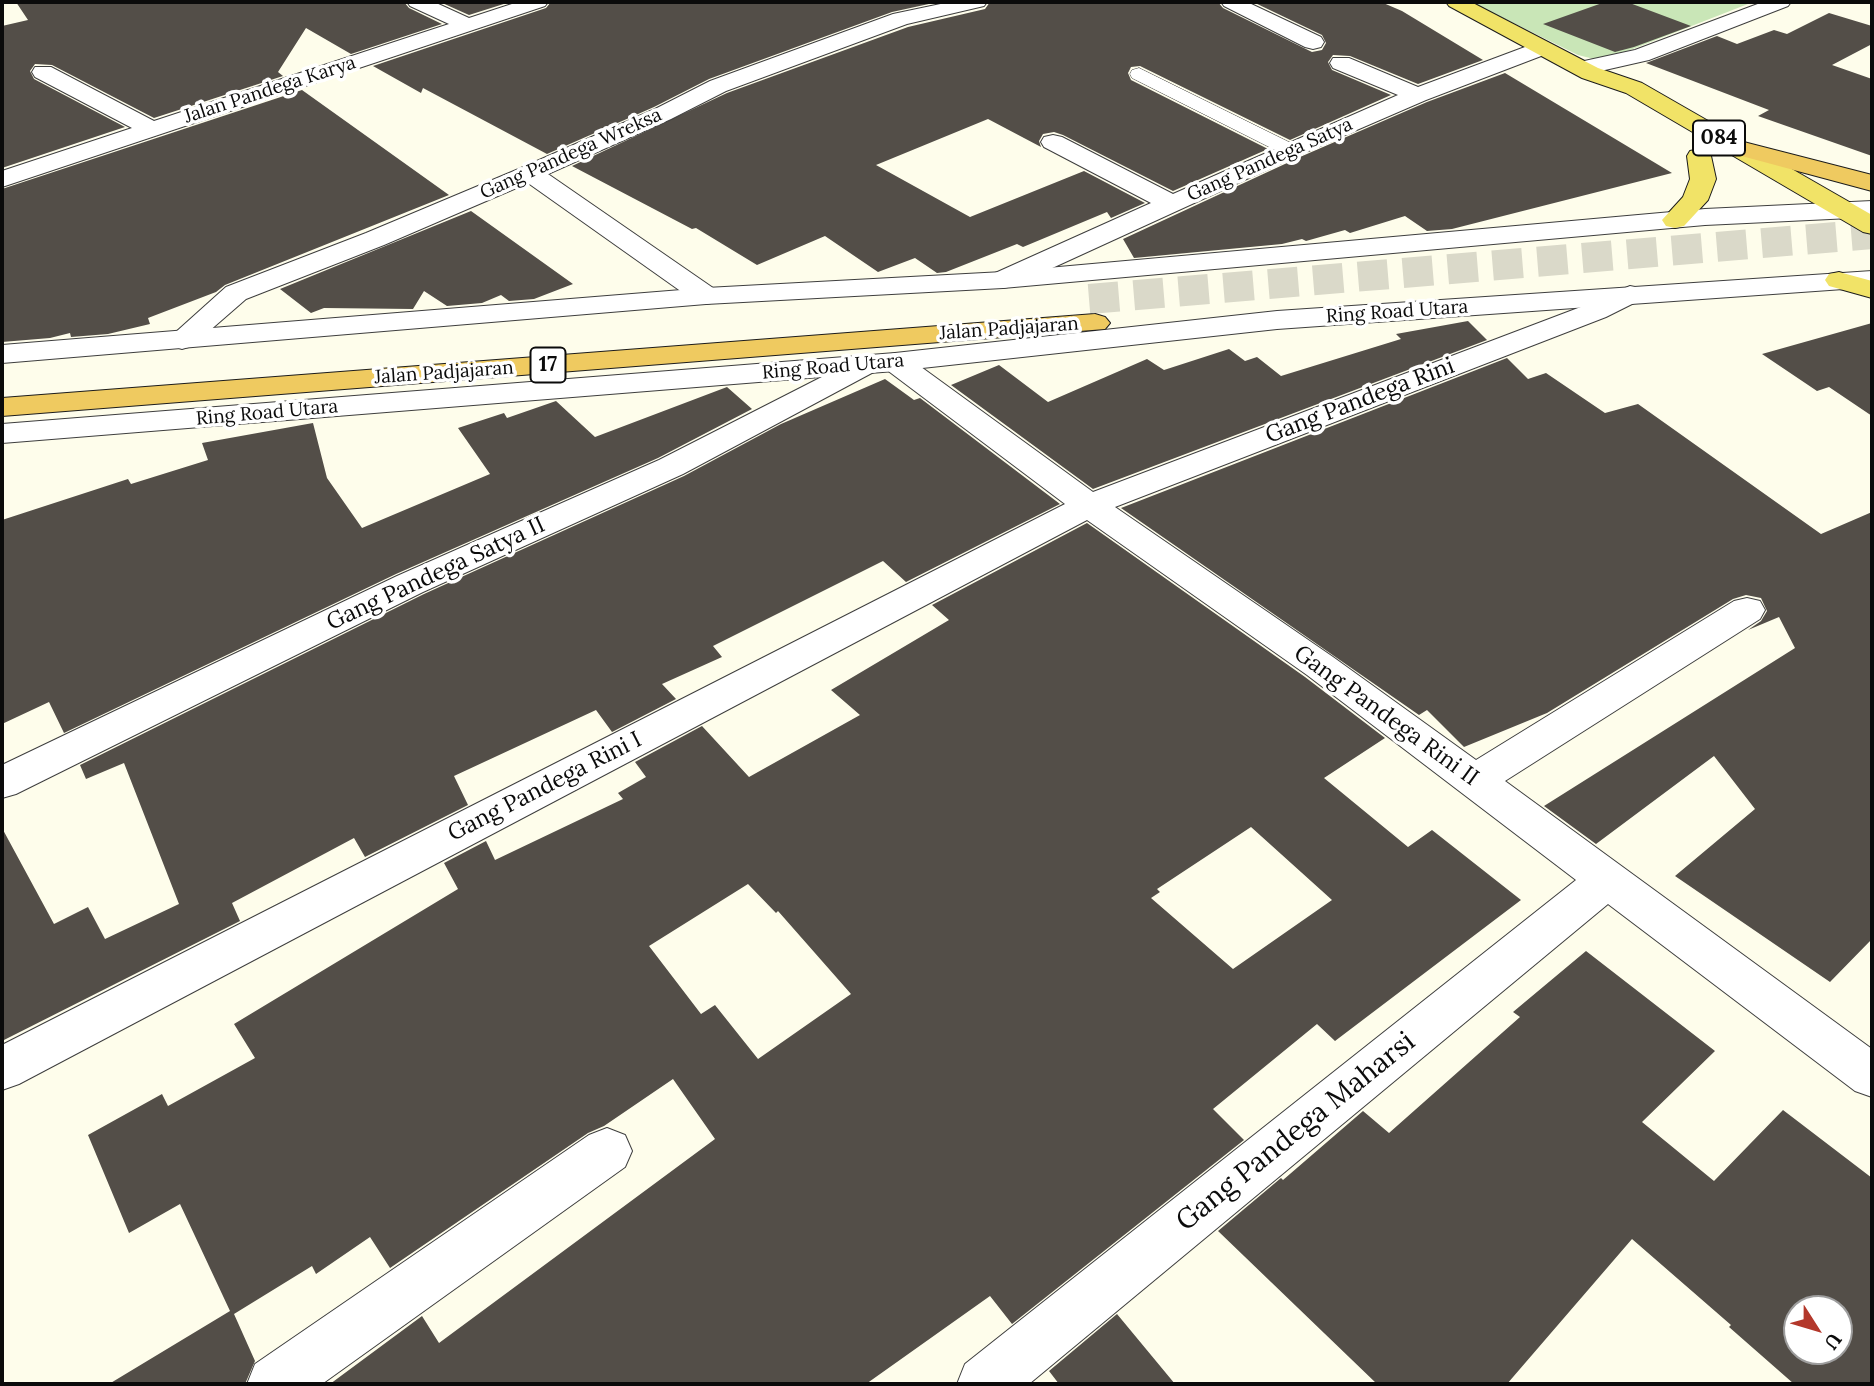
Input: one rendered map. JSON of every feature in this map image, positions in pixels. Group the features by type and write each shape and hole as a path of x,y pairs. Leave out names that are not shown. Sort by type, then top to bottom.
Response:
{"highway":[{"path":"1732,146 1872,183"},
{"name":"Jalan Padjajaran","path":"2,380 1092,311 2,407"}],"main road":[{"name":"084","path":"1456,2 1586,71 1634,88 1732,146 1840,222"},
{"name":"084","path":"1586,71 1606,97 1629,112"},
{"name":"084","path":"1676,142 1796,212 1872,226"},
{"path":"1675,220 1695,200 1703,179 1699,156"},
{"path":"1839,281 1872,290"}],"street":[{"path":"417,2 468,25"},
{"name":"Jalan Pandega Karya","path":"2,179 538,2"},
{"name":"Gang Pandega Wreksa","path":"182,340 236,293 375,239 530,173 663,114 718,86 901,19 977,2"},
{"path":"1231,2 1313,42"},
{"path":"1586,71 1641,55 1781,2"},
{"name":"Gang Pandega Satya","path":"1003,280 1290,150 1418,95 1541,48"},
{"path":"1341,63 1418,95"},
{"path":"43,72 152,129"},
{"path":"1052,142 1171,203"},
{"path":"530,173 706,296"},
{"path":"1840,222 1872,209"},
{"path":"2,354 706,296 1003,280 1675,220 1796,212"},
{"name":"Ring Road Utara","path":"2,434 883,363 1277,320 1872,279"},
{"name":"Gang Pandega Rini","path":"1089,505 1583,316 1630,294"},
{"name":"Gang Pandega Rini II","path":"883,363 1320,666 1872,1076"},
{"name":"Gang Pandega Satya II","path":"2,783 410,584 671,467 883,363"},
{"name":"Gang Pandega Rini I","path":"2,1069 1089,505"},
{"path":"1474,781 1747,610"},
{"name":"Gang Pandega Maharsi","path":"985,1384 1607,880"},
{"path":"275,1384 607,1151"}],"lane":[{"path":"1139,74 1290,150"}],"green space":[{"path":"1753,2 1602,61 1578,55 1473,3"}],"building":[{"path":"16,2 404,2 409,8 442,24 351,54 306,28 278,72 283,76 154,118 52,65 35,64 30,71 34,79 125,127 2,168 2,26 28,20"},
{"path":"440,2 510,2 469,15"},
{"path":"551,2 938,2 892,12 709,79 654,107 547,154 423,88 421,93 373,66 546,8"},
{"path":"990,2 1218,2 1223,8 1312,52 1322,50 1326,43 1322,35 1253,2 1381,2 1402,11 1483,60 1418,84 1350,56 1333,55 1328,62 1332,70 1391,95 1290,140 1140,66 1131,67 1128,73 1131,80 1268,149 1173,191 1063,135 1054,132 1043,134 1039,141 1041,147 988,119 876,165 970,217 1084,171 1145,203 1111,218 1107,212 1023,247 1017,244 946,272 937,273 915,258 878,272 825,236 757,265 696,228 692,229 572,166 727,93 908,27 985,9"},
{"path":"1605,2 1627,2 1691,26 1615,52 1543,24"},
{"path":"1829,13 1872,26 1872,44 1832,65 1872,79 1872,156 1758,116 1769,110 1646,63 1717,36 1737,44 1774,30 1787,34"},
{"path":"1505,73 1672,173 1452,229 1427,231 1405,216 1350,233 1345,230 1306,241 1302,239 1282,244 1134,258 1123,239 1300,157 1427,102"},
{"path":"302,90 449,195 148,318 150,324 108,334 71,337 70,333 50,338 2,342 2,189"},
{"path":"471,211 573,284 534,299 509,301 501,295 482,303 447,306 424,291 413,309 324,308 311,313 280,289"},
{"path":"1468,321 1487,340 1093,489 951,385 999,365 1048,402 1147,359 1164,370 1229,349 1245,361 1257,357 1281,376 1401,339 1396,334"},
{"path":"1872,323 1872,416 1829,387 1817,391 1762,354"},
{"path":"1507,358 1528,379 1546,373 1605,413 1638,404 1821,534 1872,512 1872,939 1830,982 1675,876 1755,809 1714,756 1596,844 1544,806 1795,648 1779,617 1748,630 1761,621 1767,611 1761,598 1746,595 1733,599 1547,713 1464,747 1427,710 1419,715 1121,508"},
{"path":"885,379 914,400 920,398 1060,504 906,582 883,561 713,646 722,657 662,684 676,699 612,732 596,710 454,776 468,805 365,857 354,838 232,903 240,921 2,1041 2,828 54,924 88,907 105,939 179,904 124,763 86,779 80,765 424,594 684,476 781,424"},
{"path":"727,387 752,409 658,458 396,574 64,733 49,702 2,724 2,520 128,479 131,484 208,460 202,443 313,423 327,478 362,528 490,474 458,428 504,413 507,418 556,401 595,437"},
{"path":"1087,523 1305,677 1385,738 1324,778 1408,847 1432,830 1521,900 1335,1041 1317,1024 1213,1109 1244,1140 1012,1324 990,1296 866,1384 330,1384 422,1316 439,1343 715,1139 673,1079 604,1126 588,1133 390,1268 370,1237 316,1274 312,1266 234,1314 255,1361 245,1384 109,1384 230,1311 180,1204 129,1233 88,1135 162,1094 168,1106 255,1058 234,1024 458,889 444,863 486,841 495,860 623,799 618,793 646,777 635,762 702,726 749,777 860,715 831,690 949,620 932,605","holes":["1251,827 1332,900 1233,969 1151,898 1160,892 1157,889","748,884 776,913 778,911 851,994 758,1059 715,1005 701,1014 649,946"]},
{"path":"1586,951 1715,1051 1642,1122 1714,1181 1783,1110 1872,1178 1872,1384 1794,1384 1632,1239 1507,1384 1377,1384 1218,1231 1281,1178 1283,1180 1363,1111 1389,1133 1520,1017 1513,1012"},
{"path":"1117,1314 1175,1384 1059,1384 1049,1371"}],"tunnel":[{"path":"1089,299 1872,234"}]}
